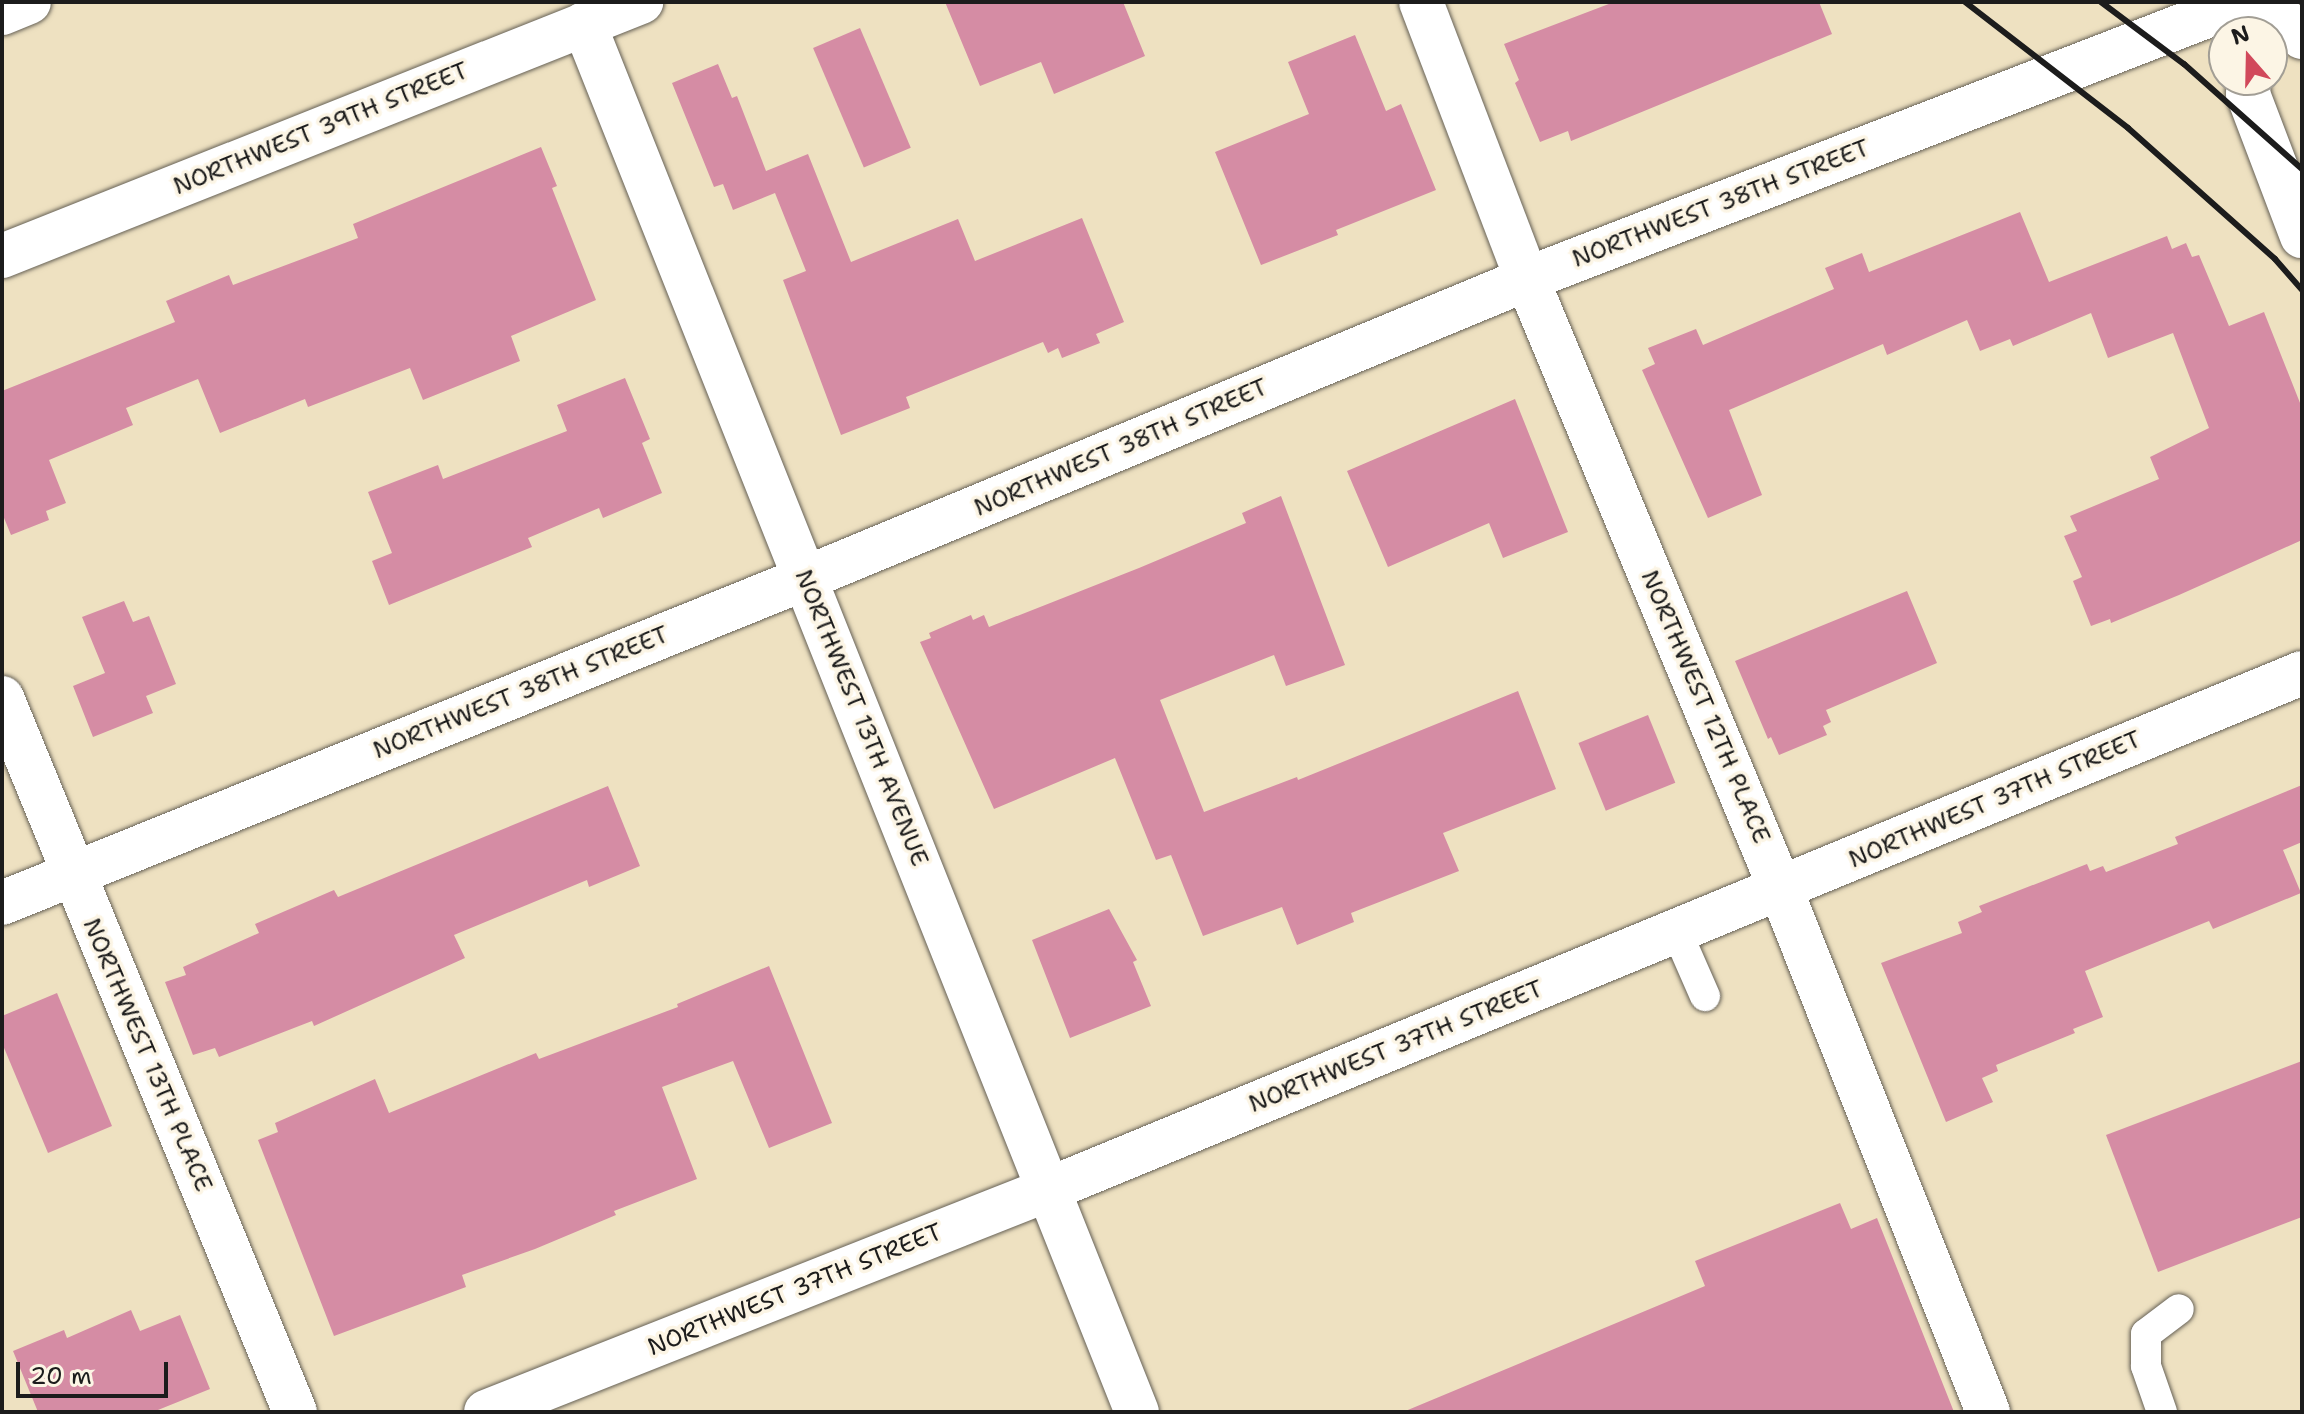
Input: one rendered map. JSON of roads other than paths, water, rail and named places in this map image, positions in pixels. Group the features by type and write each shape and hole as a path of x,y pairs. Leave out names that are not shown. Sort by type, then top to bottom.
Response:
{"main road":[{"path":"2,13 29,2"},
{"name":"NORTHWEST 39TH STREET","path":"2,256 641,2"},
{"name":"NORTHWEST 12TH PLACE","path":"1421,2 1527,279 1781,890 1988,1412"},
{"name":"NORTHWEST 38TH STREET","path":"2,903 806,578 1527,279 2243,2"},
{"path":"2264,2 2302,37"},
{"name":"NORTHWEST 13TH AVENUE","path":"584,24 1137,1412"},
{"path":"2249,96 2302,236"},
{"name":"NORTHWEST 37TH STREET","path":"486,1412 1047,1190 2302,673"},
{"name":"NORTHWEST 13TH PLACE","path":"2,698 295,1412"}],"lane":[{"path":"1677,932 1705,996"},
{"path":"2162,1412 2146,1366 2146,1334 2179,1309"}],"railway":[{"path":"1965,2 2128,128 2275,259 2302,290"},
{"path":"2101,2 2184,64 2302,169"}]}
